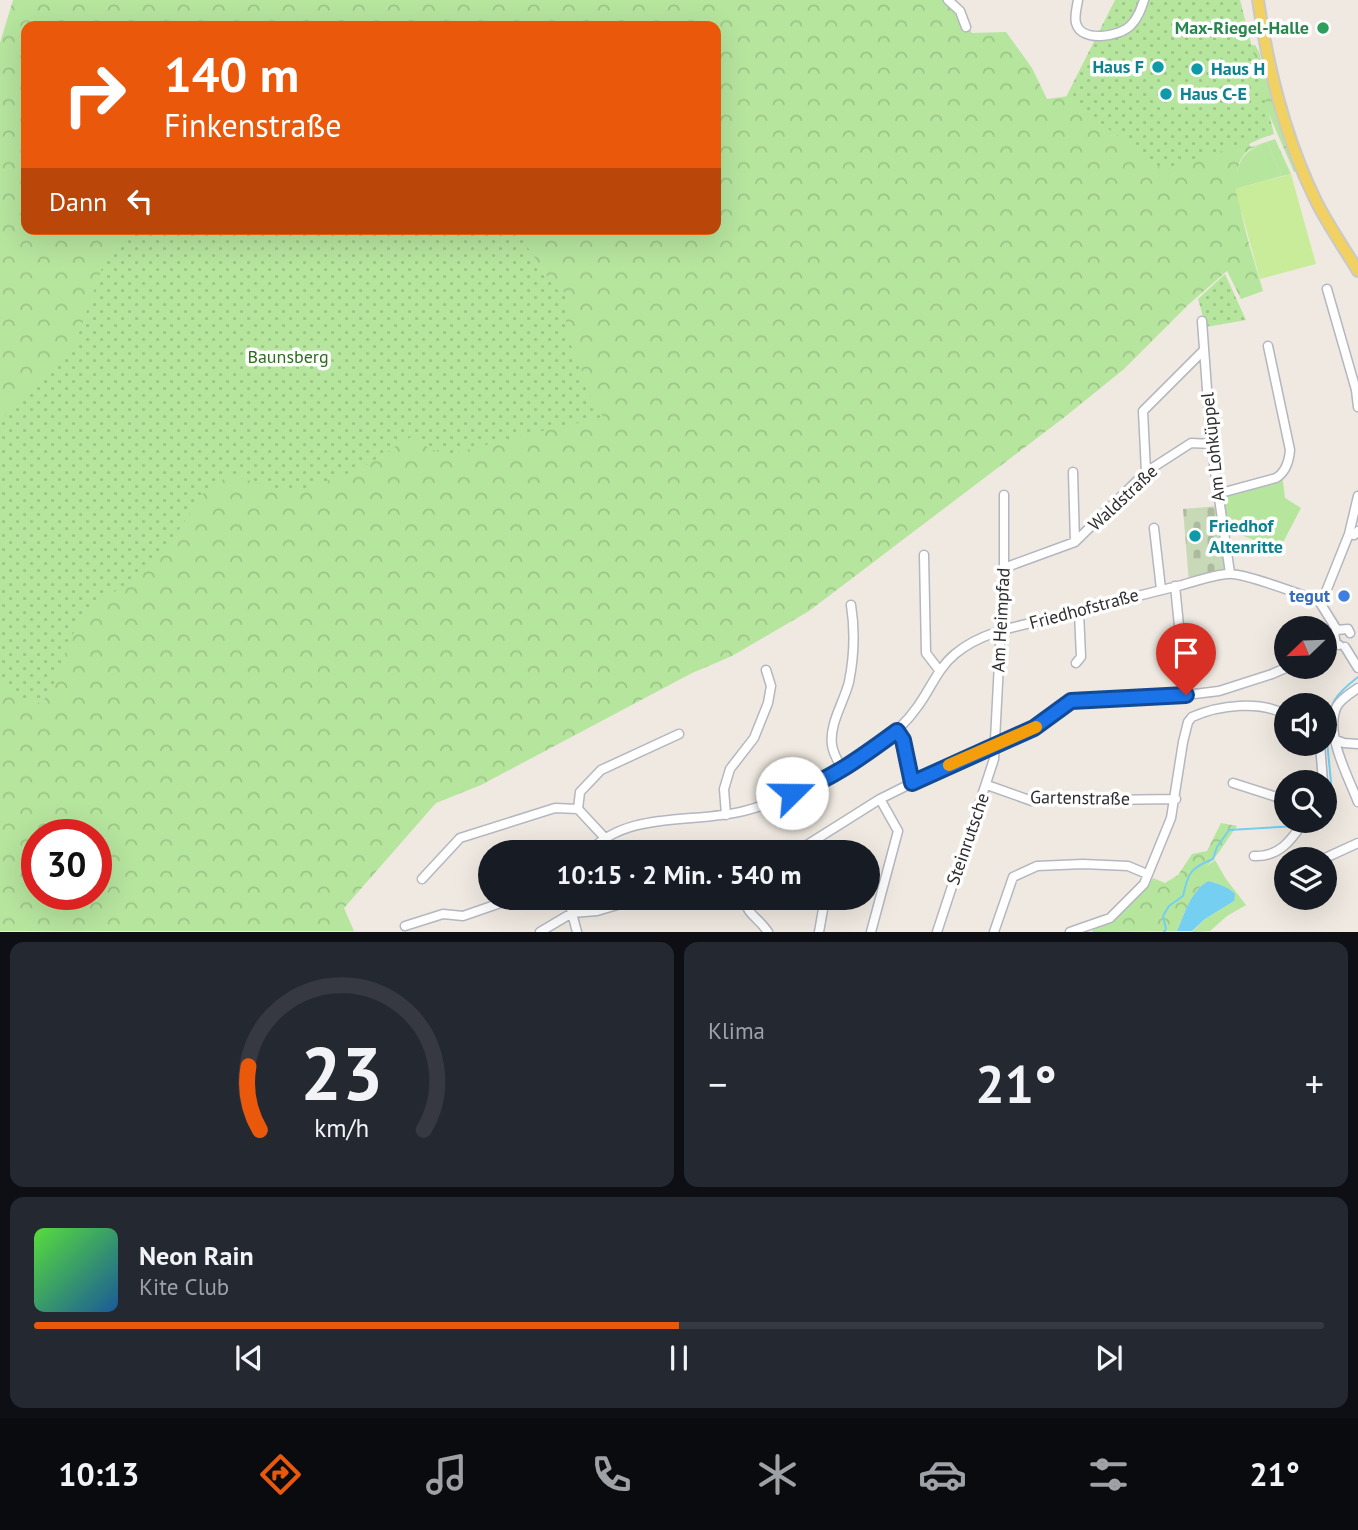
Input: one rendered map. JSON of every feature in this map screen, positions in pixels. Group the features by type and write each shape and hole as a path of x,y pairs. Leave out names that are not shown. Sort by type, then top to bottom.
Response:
{"main road":[{"path":"1258,0 1268,60 1293,146 1317,202 1358,271"}],"street":[{"path":"948,0 960,11 966,27"},
{"path":"1078,0 1075,20 1077,27 1091,35 1123,32 1135,19 1144,0"},
{"path":"1327,289 1357,391 1358,408"},
{"name":"Am Lohküppel","path":"1202,321 1211,444 1230,573"},
{"path":"1217,494 1276,478 1282,474 1289,459 1290,450 1268,346"},
{"path":"1146,472 1143,411 1203,351"},
{"name":"Waldstraße","path":"1004,568 1075,542 1146,472 1191,443 1211,444"},
{"name":"Waldstraße","path":"1073,472 1075,542"},
{"name":"Am Heimpfad","path":"994,745 1004,568 1004,495"},
{"path":"1319,601 1325,594 1353,533 1358,496"},
{"name":"Friedhofstraße","path":"1154,528 1161,589"},
{"path":"924,555 926,653 939,670"},
{"path":"1230,573 1319,601 1328,616"},
{"name":"Friedhofstraße","path":"605,838 665,819 746,811 815,785 843,770 897,731 917,708 939,670 954,655 968,645 1001,631 1230,573"},
{"path":"1175,586 1186,695"},
{"path":"843,770 832,748 832,733 848,684 852,659 851,605"},
{"path":"1076,663 1081,657 1079,612"},
{"path":"1337,630 1354,631 1352,640 1337,646"},
{"path":"1337,640 1358,668"},
{"path":"726,815 724,789 730,769 754,738 768,703 771,686 766,670"},
{"path":"815,840 880,799 1034,728 1071,701 1219,691 1274,673"},
{"path":"1337,707 1342,699 1357,688"},
{"path":"1219,691 1221,708"},
{"path":"1070,932 1110,918 1144,884 1166,836 1176,799 1182,742 1192,717 1221,708 1274,708"},
{"path":"897,731 903,740 912,783"},
{"path":"578,809 580,792 601,769 679,734"},
{"path":"1337,741 1358,744"},
{"name":"Steinrutsche","path":"937,932 987,785 994,759 994,745"},
{"path":"1337,756 1358,802"},
{"path":"1233,783 1274,796"},
{"name":"Gartenstraße","path":"987,785 1032,801 1176,799"},
{"path":"871,932 898,831 880,799"},
{"path":"422,878 460,838 555,808 578,809 605,838 603,840"},
{"path":"1254,856 1268,857 1280,850 1294,833"},
{"path":"1337,853 1358,843"},
{"path":"993,932 1013,877 1037,866 1128,866 1147,874"},
{"path":"405,926 443,914 463,916 480,910"},
{"path":"571,910 577,932"},
{"path":"540,932 572,913 600,910"},
{"path":"747,910 768,932"},
{"path":"818,932 823,910"}],"green space":[{"path":"13,0 947,0 959,12 972,33 1006,32 1032,68 1047,99 1077,95 1266,136 1249,144 1251,147 1275,139 1291,174 1282,176 1267,142 1246,153 1241,159 1238,171 1237,186 1244,224 1263,291 1241,299 1227,271 1189,304 1124,369 809,611 732,656 692,673 481,785 436,803 344,908 354,931 0,931 0,43"},
{"path":"1115,0 1240,0 1274,134 1163,170 1066,97"},
{"path":"1255,45 1280,127 1297,171 1294,172 1268,112 1249,46"},
{"path":"1267,142 1282,176 1235,189 1237,171 1242,159 1251,150"},
{"path":"1291,174 1316,264 1260,279 1235,189"},
{"name":"Baunsberg","path":"129,235 519,235 557,290 568,293 565,335 580,362 585,387 604,419 566,425 449,454 429,449 414,435 360,469 293,493 230,475 204,492 158,561 93,607 72,635 54,685 42,703 20,701 0,678 0,420 70,353 107,254 121,238"},
{"path":"1225,274 1246,320 1206,327 1198,299"},
{"path":"1282,474 1285,498 1301,508 1279,550 1236,533 1237,523 1222,526 1217,494"},
{"path":"1219,506 1230,573 1189,583 1183,509"},
{"path":"1221,823 1237,826 1202,871 1208,881 1192,897 1177,931 1093,932 1092,929 1126,909 1153,878 1165,883 1178,875 1192,854 1207,851"},
{"path":"1215,860 1246,905 1227,916 1210,931 1192,932 1205,919 1234,901 1222,885 1208,881 1201,871"}],"water":[{"path":"1208,881 1232,891 1235,894 1234,901 1205,919 1192,931 1177,931 1192,897"}],"waterway":[{"path":"1337,698 1358,677"},
{"path":"1328,756 1330,770"},
{"path":"1164,932 1166,929 1163,916 1169,906 1183,896 1191,872 1213,859 1217,847 1229,830 1274,827"}],"slow traffic":[{"path":"949,765 1036,727"}],"place":[{"name":"Max-Riegel-Halle","path":"1323,28"},
{"name":"Haus F","path":"1158,67"},
{"name":"Haus H","path":"1197,69"},
{"name":"Haus C-E","path":"1166,94"},
{"name":"Friedhof Altenritte","path":"1195,536"},
{"name":"tegut","path":"1344,596"}],"route":[{"path":"792,793 815,785 843,770 897,731 903,740 912,783 1034,728 1071,701 1186,695"}]}
